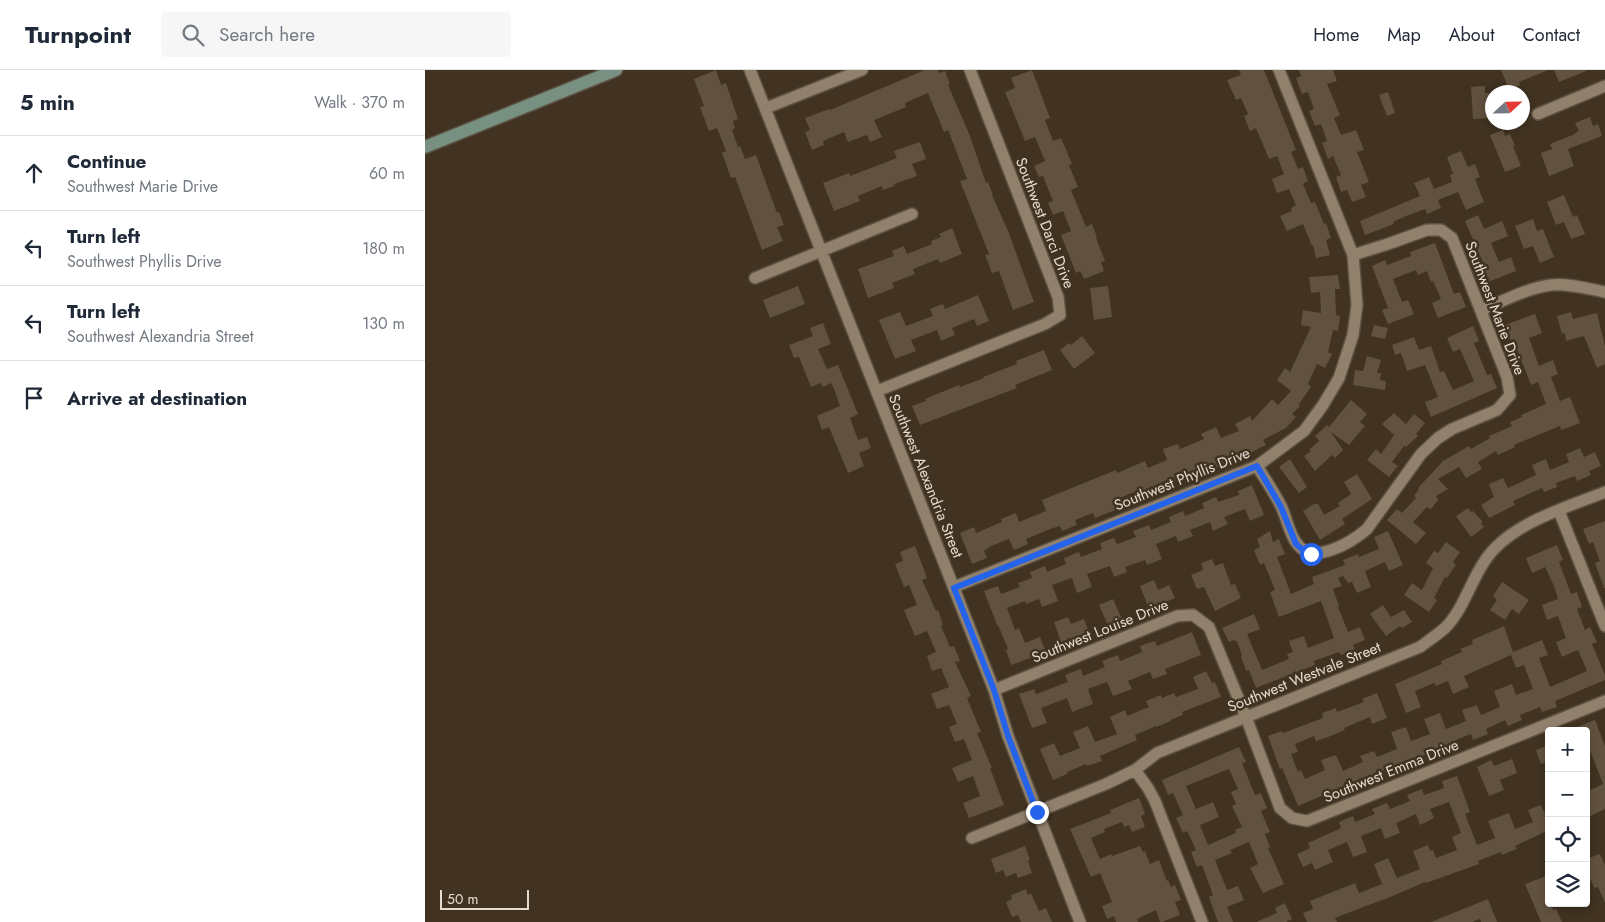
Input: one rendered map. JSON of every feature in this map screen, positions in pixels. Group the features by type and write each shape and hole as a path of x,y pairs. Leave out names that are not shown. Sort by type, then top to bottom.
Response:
{"street":[{"path":"425,147 616,70"},
{"name":"Southwest Alexandria Street","path":"750,70 994,690 1008,736 1080,922"},
{"path":"766,108 862,70"},
{"name":"Southwest Darci Drive","path":"877,391 1045,324 1060,315 1058,296 970,70"},
{"name":"Southwest Phyllis Drive","path":"954,588 1257,466 1304,431 1323,405 1339,378 1353,335 1357,305 1353,255 1279,70"},
{"path":"1538,114 1605,86"},
{"path":"755,278 912,214"},
{"name":"Southwest Marie Drive","path":"1257,466 1281,507 1296,544 1311,554 1319,553 1355,539 1367,529 1421,454 1438,438 1452,429 1497,410 1510,395 1507,377 1453,238 1441,230 1427,230 1353,255"},
{"path":"1481,310 1536,288 1552,285 1567,285 1605,292"},
{"name":"Southwest Westvale Street","path":"972,838 1106,784 1135,770 1157,753 1420,647 1445,627 1461,606 1484,561 1505,539 1527,525 1605,492"},
{"path":"1559,511 1605,626"},
{"name":"Southwest Louise Drive","path":"994,690 1177,616 1193,615 1209,627 1246,717"},
{"name":"Southwest Emma Drive","path":"1246,717 1280,808 1292,818 1307,821 1605,701"},
{"path":"1135,770 1155,801 1202,922"}],"building":[{"path":"716,70 721,85 726,83 738,119 733,121 735,128 732,130 738,147 740,146 745,159 756,155 777,213 779,212 784,225 777,227 783,241 762,250 735,177 731,178 722,153 726,151 717,128 709,131 700,107 704,106 694,79"},
{"path":"925,70 938,70 939,73 945,71 950,84 948,85 970,136 986,183 988,182 1008,231 1034,302 1013,310 999,271 992,273 985,255 989,254 960,181 967,179 948,130 944,132 928,93 905,103 906,107 874,120 882,137 870,142 867,135 848,142 844,132 823,141 824,145 812,150 805,132 810,130 805,118 830,110"},
{"path":"1032,70 1050,118 1045,120 1053,141 1061,138 1072,164 1069,165 1078,187 1071,190 1086,227 1092,224 1105,261 1101,262 1104,271 1084,279 1080,271 1076,273 1061,235 1071,231 1063,211 1053,215 1048,203 1053,201 1043,176 1039,177 1034,166 1045,161 1035,137 1025,141 1005,92 1015,88 1011,78"},
{"path":"1239,70 1264,70 1296,150 1291,152 1298,169 1303,167 1308,181 1303,184 1311,203 1315,202 1324,224 1326,223 1331,238 1326,240 1330,255 1316,258 1313,245 1303,224 1287,231 1280,216 1292,211 1291,208 1296,205 1289,189 1277,193 1272,179 1284,174 1277,156 1269,159 1256,128 1250,131 1244,116 1248,114 1241,98 1236,100 1227,80 1241,75"},
{"path":"1299,70 1333,70 1337,81 1327,84 1340,115 1334,118 1341,135 1356,130 1364,150 1357,152 1369,182 1361,185 1366,197 1352,202 1347,190 1341,192 1336,177 1341,175 1333,156 1328,159 1322,143 1327,141 1321,124 1315,126 1309,111 1314,109 1308,92 1302,94 1296,78 1301,76"},
{"path":"1501,70 1548,70 1519,82 1520,85 1507,85"},
{"path":"1554,70 1586,70 1586,71 1559,82"},
{"path":"1485,86 1485,118 1473,119 1471,87"},
{"path":"1388,92 1395,113 1387,116 1379,95"},
{"path":"1590,117 1593,126 1598,124 1602,136 1568,149 1574,166 1549,176 1541,153 1552,149 1550,144 1575,134 1579,131 1575,123"},
{"path":"1503,130 1505,136 1510,134 1521,166 1505,172 1490,135"},
{"path":"920,142 926,159 912,164 917,176 883,190 882,186 858,196 860,201 834,211 823,183 849,173 850,176 897,158 894,151"},
{"path":"1461,151 1468,167 1475,164 1480,177 1475,179 1484,202 1466,210 1458,192 1438,200 1441,208 1427,214 1425,209 1365,235 1360,221 1420,196 1414,183 1429,177 1434,189 1452,182 1450,175 1453,174 1447,157"},
{"path":"1564,195 1573,217 1577,215 1585,234 1571,239 1564,222 1556,225 1547,202"},
{"path":"1478,215 1484,229 1502,221 1508,236 1491,243 1499,262 1511,257 1516,271 1488,282 1483,268 1485,267 1465,221"},
{"path":"1533,219 1537,231 1543,229 1554,257 1540,263 1533,246 1524,249 1515,226"},
{"path":"952,228 962,254 940,263 938,259 913,269 915,274 892,283 894,288 868,298 858,269 894,256 892,251 904,246 907,254 932,244 931,241 941,237 939,234"},
{"path":"1435,243 1454,294 1460,292 1466,307 1438,318 1432,303 1441,299 1433,281 1431,282 1427,271 1418,275 1416,270 1393,279 1402,302 1408,300 1414,314 1388,324 1382,310 1388,308 1372,266 1385,260 1387,265 1411,256 1410,252"},
{"path":"1338,275 1340,289 1335,289 1336,315 1340,316 1338,331 1333,330 1328,352 1332,354 1325,368 1317,364 1308,384 1311,387 1299,404 1300,406 1292,414 1296,417 1286,428 1263,440 1266,445 1250,453 1248,449 1230,457 1232,461 1217,468 1215,464 1175,481 1174,477 1155,485 1158,492 1144,498 1142,494 1136,496 1134,492 1115,500 1118,509 1095,518 1093,513 1075,520 1077,525 1062,531 1060,526 1053,528 1026,539 1028,544 1014,550 1009,539 991,546 984,551 987,558 972,564 960,533 974,527 976,533 1002,522 1001,519 1016,513 1019,522 1046,511 1042,500 1116,470 1117,473 1145,461 1148,468 1167,460 1163,449 1178,444 1180,449 1204,439 1201,434 1216,427 1221,438 1239,431 1235,424 1250,416 1252,421 1272,399 1278,405 1291,391 1277,380 1285,368 1290,372 1311,327 1301,325 1303,310 1321,313 1320,292 1311,293 1309,277"},
{"path":"798,286 805,304 770,318 763,300"},
{"path":"1108,286 1112,317 1094,320 1090,288"},
{"path":"978,295 989,321 977,326 974,319 952,328 955,335 941,341 937,330 911,340 916,351 895,359 879,320 900,312 906,326 933,316 930,309 943,304 945,309"},
{"path":"1571,312 1573,319 1597,313 1605,346 1605,364 1597,368 1584,336 1566,341 1565,333 1562,334 1557,316"},
{"path":"1535,314 1542,333 1529,338 1539,366 1553,360 1558,374 1551,377 1560,401 1570,397 1580,423 1561,430 1560,426 1514,445 1515,447 1498,455 1496,451 1478,462 1482,469 1466,478 1459,467 1438,479 1448,489 1436,496 1438,500 1431,509 1427,507 1413,522 1426,533 1416,544 1387,520 1397,509 1402,513 1416,498 1414,496 1418,488 1443,461 1469,446 1471,449 1490,438 1489,436 1512,426 1510,422 1522,417 1521,415 1546,404 1538,382 1531,385 1513,339 1510,340 1505,325"},
{"path":"823,323 831,344 818,349 827,369 838,365 858,414 850,418 858,440 867,437 871,448 859,453 864,466 848,473 829,427 822,430 817,416 840,406 834,389 831,383 823,387 821,383 811,387 799,357 794,358 789,345 813,336 810,328"},
{"path":"1374,325 1388,328 1385,339 1371,336"},
{"path":"1473,326 1479,341 1474,343 1487,375 1491,374 1497,388 1431,417 1425,402 1438,397 1425,365 1407,371 1401,353 1395,355 1392,345 1414,337 1419,350 1431,346 1440,372 1444,371 1453,390 1474,381 1460,349 1453,352 1447,338"},
{"path":"1082,336 1095,353 1074,369 1060,350 1069,343 1071,345"},
{"path":"1044,350 1052,370 1015,385 1017,388 920,425 912,406 959,385 960,387 1017,364 1016,361"},
{"path":"1367,356 1381,360 1377,373 1381,373 1380,380 1386,381 1385,390 1353,385 1355,370 1363,371"},
{"path":"1351,400 1367,414 1360,422 1365,426 1349,445 1331,432 1343,450 1335,458 1332,455 1315,471 1304,456 1319,441 1315,436 1327,425 1329,427"},
{"path":"1394,413 1406,424 1414,414 1425,423 1416,434 1418,436 1406,447 1404,446 1392,462 1398,466 1389,477 1367,460 1376,449 1381,454 1394,435 1382,424"},
{"path":"1580,448 1584,457 1595,452 1601,466 1589,471 1591,475 1577,481 1575,476 1556,483 1557,487 1544,492 1542,488 1513,501 1515,505 1489,518 1481,505 1494,497 1489,484 1503,478 1508,488 1536,475 1532,465 1546,459 1550,470 1569,462 1566,454"},
{"path":"1290,459 1307,487 1299,493 1279,467"},
{"path":"1357,474 1372,499 1342,519 1345,524 1320,540 1303,511 1314,504 1318,504 1324,515 1340,506 1338,503 1351,494 1344,482"},
{"path":"1252,485 1264,515 1250,521 1245,509 1224,517 1228,524 1213,531 1210,522 1190,530 1193,536 1178,542 1176,536 1156,544 1162,559 1147,565 1145,560 1125,567 1127,572 1114,577 1110,566 1087,574 1092,587 1077,593 1072,578 1052,585 1058,601 1042,607 1039,599 1026,604 1025,601 1007,608 1015,630 1019,628 1025,643 1040,637 1046,652 1011,665 1006,650 1008,649 984,591 998,586 1001,594 1020,587 1018,583 1032,578 1030,572 1045,566 1047,572 1066,564 1064,558 1079,552 1081,557 1102,549 1100,543 1114,538 1117,544 1136,537 1133,531 1149,525 1151,530 1171,522 1169,517 1183,511 1185,516 1204,508 1202,503 1216,497 1218,502 1239,495 1238,491"},
{"path":"1468,508 1483,522 1481,523 1484,527 1471,537 1456,516"},
{"path":"1605,521 1604,588 1595,563 1600,561 1593,542 1589,544 1583,529"},
{"path":"1270,531 1273,542 1279,539 1285,554 1277,557 1291,594 1314,584 1312,577 1345,565 1343,560 1358,554 1359,557 1379,549 1374,537 1388,531 1403,565 1389,571 1385,562 1365,571 1371,587 1357,593 1352,582 1348,583 1343,576 1338,578 1342,586 1333,589 1348,632 1360,627 1365,640 1353,645 1355,649 1341,655 1339,652 1314,661 1315,665 1256,688 1249,670 1246,671 1237,641 1229,642 1222,628 1254,614 1260,629 1247,634 1262,670 1289,659 1287,654 1293,652 1289,641 1304,636 1308,648 1334,638 1321,601 1279,617 1270,592 1275,590 1264,563 1260,565 1254,550 1260,547 1257,539"},
{"path":"1446,542 1460,552 1453,562 1456,565 1447,578 1445,577 1434,598 1437,600 1429,612 1404,595 1412,583 1422,590 1433,568 1426,563 1434,551 1438,553"},
{"path":"1557,545 1563,560 1559,562 1571,594 1577,592 1582,607 1577,609 1585,630 1590,627 1597,642 1592,644 1605,675 1605,680 1555,701 1557,707 1542,712 1540,707 1520,715 1522,720 1508,726 1505,720 1486,729 1488,734 1473,740 1471,734 1451,742 1453,748 1438,754 1437,750 1417,758 1419,762 1404,767 1402,763 1382,771 1384,775 1371,780 1369,775 1348,785 1350,790 1335,795 1333,791 1298,806 1282,768 1280,769 1268,736 1282,731 1283,733 1323,718 1322,713 1336,708 1337,712 1364,702 1362,699 1377,693 1387,718 1372,724 1370,717 1328,737 1316,741 1314,736 1295,744 1298,752 1291,754 1298,772 1301,770 1305,779 1325,770 1321,760 1336,755 1343,771 1363,762 1360,756 1374,751 1377,757 1397,749 1391,732 1406,727 1411,741 1430,734 1424,719 1440,713 1446,729 1466,721 1462,710 1477,705 1481,715 1500,707 1494,691 1512,684 1516,695 1533,689 1524,665 1516,668 1511,655 1464,676 1469,687 1453,694 1448,681 1436,686 1434,683 1415,691 1421,707 1406,713 1395,684 1442,664 1441,661 1462,652 1460,649 1473,644 1472,640 1504,626 1513,652 1542,640 1548,655 1539,658 1550,687 1587,671 1578,650 1562,657 1556,642 1566,638 1558,616 1547,620 1542,605 1558,599 1554,586 1545,567 1532,573 1526,558"},
{"path":"915,546 927,578 922,580 936,611 938,610 943,625 941,626 950,647 954,646 960,661 955,662 971,696 967,698 981,732 977,733 992,768 990,768 1004,805 969,818 963,803 980,796 973,776 958,782 952,768 972,760 964,739 955,742 949,727 957,724 949,705 937,709 931,694 949,687 941,668 932,671 927,656 936,652 927,631 915,636 904,610 917,605 909,585 904,587 895,564 903,561 900,552"},
{"path":"1212,559 1215,566 1223,563 1231,585 1235,584 1241,598 1215,611 1204,587 1197,589 1191,575 1203,570 1201,563"},
{"path":"1154,580 1158,590 1169,585 1175,598 1164,603 1165,608 1151,614 1140,586"},
{"path":"1502,582 1529,600 1519,614 1512,609 1505,620 1490,610 1497,600 1493,596"},
{"path":"1113,599 1124,624 1110,630 1099,605"},
{"path":"1383,605 1391,617 1404,610 1412,622 1402,628 1400,626 1386,636 1370,614"},
{"path":"1068,617 1071,624 1084,619 1089,632 1076,637 1078,642 1063,648 1054,622"},
{"path":"1192,632 1201,655 1165,669 1167,674 1153,679 1150,672 1128,681 1132,689 1113,696 1107,682 1088,689 1093,704 1072,712 1067,698 1041,708 1047,723 1032,728 1019,694 1034,689 1036,694 1068,682 1065,675 1081,669 1083,676 1105,667 1102,661 1118,655 1120,661 1142,652 1140,646 1155,641 1157,646"},
{"path":"1206,671 1212,683 1215,682 1221,697 1182,712 1183,715 1171,721 1135,735 1137,740 1100,756 1102,761 1087,766 1086,764 1053,780 1040,749 1054,743 1060,756 1080,748 1073,732 1088,726 1095,742 1117,734 1110,717 1125,710 1127,716 1149,707 1146,701 1161,695 1162,698 1174,693 1176,697 1198,689 1193,677"},
{"path":"1595,720 1605,746 1605,809 1590,816 1590,790 1603,784 1590,750 1590,727 1577,727"},
{"path":"1239,747 1246,762 1242,763 1255,795 1261,793 1267,808 1261,811 1270,832 1265,834 1270,847 1268,848 1284,884 1263,893 1250,868 1258,864 1249,842 1230,850 1232,853 1215,860 1227,890 1238,886 1244,900 1227,907 1233,922 1218,922 1209,897 1213,895 1202,865 1197,867 1191,852 1196,850 1187,831 1183,833 1176,818 1183,815 1173,793 1168,795 1162,780","holes":["1229,769 1238,789 1231,792 1236,804 1232,806 1242,827 1235,830 1236,833 1208,845 1200,825 1219,817 1213,802 1196,809 1186,786"]},
{"path":"1545,747 1545,762 1541,764 1536,750"},
{"path":"1512,759 1517,773 1500,780 1504,790 1489,796 1477,767 1491,760 1494,766"},
{"path":"1457,776 1470,812 1465,814 1477,845 1495,838 1488,821 1509,813 1515,829 1533,822 1528,810 1541,805 1545,814 1545,832 1515,846 1517,849 1502,855 1501,852 1478,861 1479,864 1425,882 1335,918 1337,922 1307,922 1303,913 1313,909 1310,901 1355,883 1359,893 1382,884 1374,864 1388,858 1397,878 1420,869 1413,851 1428,845 1430,851 1433,850 1436,858 1457,850 1452,837 1461,833 1449,802 1430,809 1434,818 1420,825 1416,814 1396,823 1400,833 1385,839 1381,828 1361,836 1367,852 1353,857 1347,842 1328,850 1333,862 1315,870 1312,863 1303,867 1297,854 1310,848 1308,843 1341,828 1339,822 1353,816 1355,822 1375,814 1372,809 1387,803 1390,809 1410,801 1407,795 1422,789 1424,795 1444,788 1442,781"},
{"path":"1139,798 1145,814 1141,816 1145,827 1132,832 1129,825 1124,827 1122,822 1104,829 1105,832 1091,838 1100,859 1140,846 1143,852 1145,851 1150,864 1159,860 1167,881 1171,887 1175,885 1181,900 1175,902 1180,915 1160,922 1156,910 1137,919 1138,922 1116,922 1114,916 1107,919 1102,906 1112,902 1100,873 1091,877 1070,829 1111,813 1110,810"},
{"path":"1025,846 1032,873 1018,878 1016,873 1006,877 1003,870 996,873 991,859"},
{"path":"1600,854 1605,865 1605,903 1598,887 1594,888 1590,880 1590,858"},
{"path":"1545,876 1545,907 1552,907 1553,910 1556,909 1562,922 1541,922 1525,884"},
{"path":"1026,889 1028,895 1031,893 1039,911 1046,908 1052,922 1021,922 1018,915 1012,917 1006,902 1012,899 1011,895"},
{"path":"1488,899 1497,922 1481,922 1480,919 1472,922 1431,922"},
{"path":"1285,903 1292,919 1286,922 1256,922 1277,913 1275,908"}],"route":[{"path":"1037,812 1008,736 994,690 954,588 1257,466 1281,507 1296,544 1311,554"}]}
